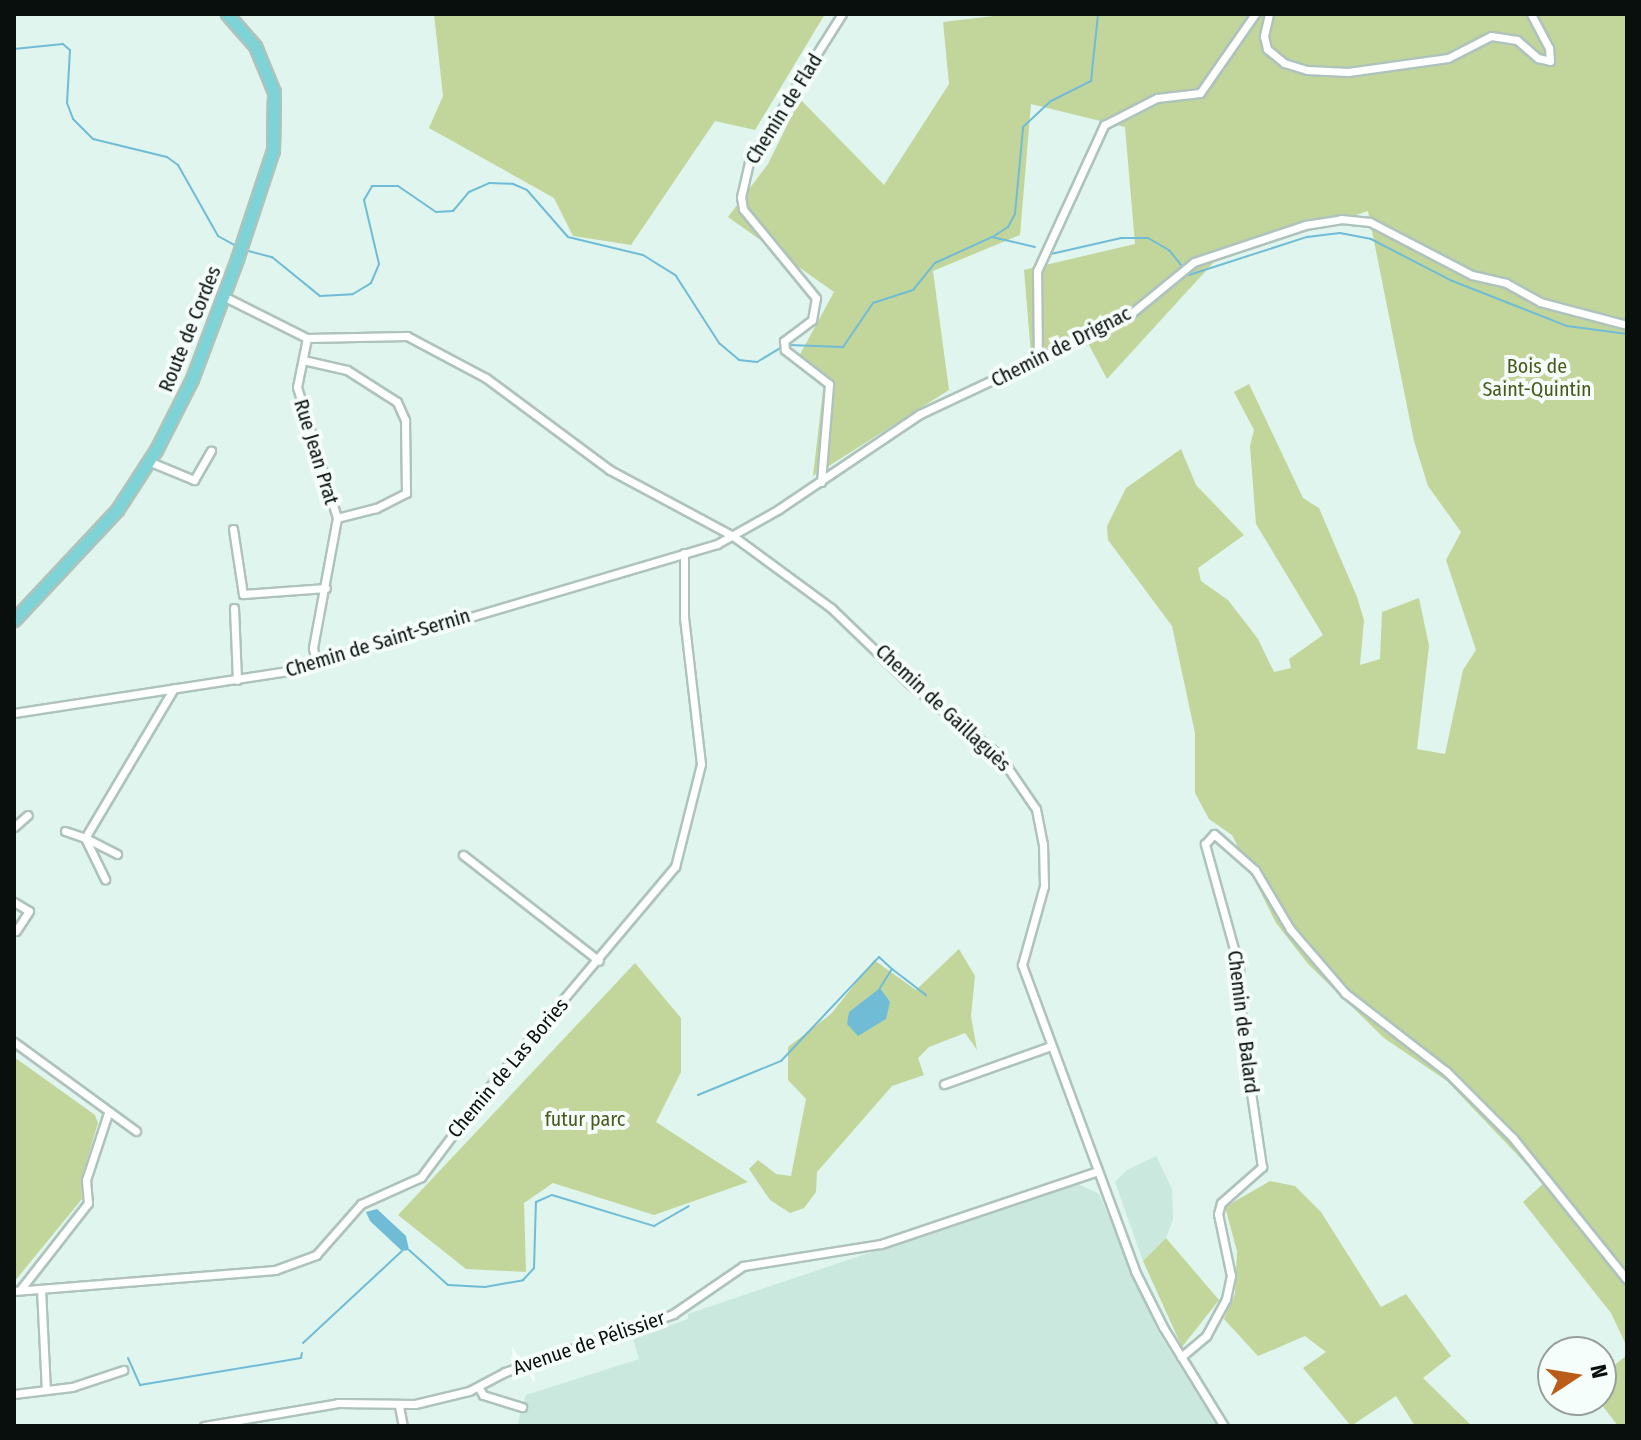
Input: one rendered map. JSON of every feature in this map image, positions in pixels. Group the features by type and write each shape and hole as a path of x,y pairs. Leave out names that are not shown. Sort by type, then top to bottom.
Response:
{"main road":[{"name":"Route de Cordes","path":"14,620 117,510 148,461 192,379 237,259 273,150 274,92 255,46 229,15"}],"street":[{"name":"Chemin de Flad","path":"821,482 829,384 785,350 784,341 812,320 816,298 743,209 741,197 749,161 842,14"},
{"path":"1038,362 1037,271 1104,125 1157,98 1200,93 1255,14"},
{"path":"1269,14 1264,36 1267,49 1284,63 1348,72 1448,58 1491,36 1517,40 1538,58 1550,61 1549,48 1531,14"},
{"name":"Chemin de Drignac","path":"733,536 821,482 920,414 1038,362 1128,316 1185,268 1305,225 1341,219 1370,222 1472,275 1506,283 1540,302 1627,325"},
{"name":"Chemin de Gaillaguès","path":"223,296 307,338 326,341 383,332 431,346 486,378 610,470 733,536 841,616 909,683 999,755 1036,809 1044,886 1022,965 1135,1271 1181,1357 1224,1426"},
{"name":"Rue Jean Prat","path":"307,338 297,387 337,518 313,648 316,662"},
{"path":"303,360 347,370 397,402 405,420 406,493 376,508 337,518"},
{"path":"148,461 194,480 211,450"},
{"path":"233,529 243,594 326,588"},
{"name":"Chemin de Saint-Sernin","path":"14,713 237,680 316,662 469,614 554,596 733,536"},
{"name":"Chemin de Las Bories","path":"17,1291 259,1273 316,1255 361,1204 421,1177 481,1097 669,878 697,792 701,764 684,617 684,553"},
{"path":"234,608 237,680"},
{"path":"85,838 174,688"},
{"path":"14,827 28,815"},
{"path":"65,831 117,854"},
{"name":"Chemin de Balard","path":"1181,1357 1206,1336 1226,1299 1231,1276 1218,1214 1221,1203 1262,1167 1242,1032 1239,967 1205,844 1214,834 1255,870 1290,929 1345,993 1446,1071 1513,1138 1627,1280"},
{"path":"85,838 105,879"},
{"path":"463,855 599,961"},
{"path":"14,902 29,911 16,931"},
{"path":"14,1042 136,1131"},
{"path":"944,1084 1051,1046"},
{"path":"17,1291 88,1203 86,1180 108,1113"},
{"name":"Avenue de Pélissier","path":"204,1426 338,1403 399,1406 479,1388 505,1372 673,1314 743,1266 881,1244 1098,1171"},
{"path":"41,1289 46,1390"},
{"path":"14,1394 46,1390 123,1370"},
{"path":"479,1388 483,1395 522,1407"},
{"path":"399,1406 403,1426"}],"shaded area":[{"path":"1156,1156 1172,1189 1173,1219 1166,1238 1143,1261 1115,1182 1127,1170"},
{"path":"1076,1183 1099,1194 1158,1332 1217,1426 517,1426 526,1395 639,1359 633,1338 688,1319 688,1314"}],"green space":[{"path":"434,14 825,14 755,130 715,121 631,245 573,236 554,198 429,128 443,96"},
{"name":"Bois de Saint-Quintin","path":"1010,14 1627,14 1627,1347 1611,1313 1523,1202 1544,1183 1447,1081 1384,1038 1308,964 1276,923 1232,835 1209,819 1195,793 1195,733 1172,626 1108,540 1107,526 1126,488 1181,449 1196,485 1244,535 1198,568 1201,581 1228,600 1258,639 1274,672 1291,668 1289,659 1323,635 1256,524 1250,446 1254,430 1234,392 1249,384 1303,498 1319,508 1357,597 1364,620 1360,665 1380,659 1382,612 1419,598 1429,646 1417,749 1445,754 1463,670 1476,650 1446,560 1461,532 1428,486 1414,441 1368,211 1214,262 1107,379 1089,345 1031,355 1024,270 1135,244 1125,127 1031,104 1020,235 933,271 949,390 813,476 824,382 798,358 834,292 728,217 768,164 800,99 884,185 949,84 943,22"},
{"path":"959,949 975,976 971,1016 977,1050 965,1033 929,1047 918,1058 924,1075 892,1086 817,1172 816,1192 804,1208 790,1213 770,1200 749,1169 758,1160 776,1174 791,1176 806,1099 788,1080 788,1047 831,1014 874,960 916,990"},
{"name":"futur parc","path":"635,963 681,1018 681,1072 656,1122 748,1182 654,1215 553,1183 524,1203 526,1272 466,1269 398,1215"},
{"path":"14,1057 95,1115 98,1123 81,1180 82,1199 14,1282"},
{"path":"1270,1181 1295,1186 1321,1212 1381,1307 1406,1294 1451,1356 1423,1378 1472,1426 1415,1426 1396,1396 1351,1426 1303,1368 1326,1352 1305,1336 1258,1356 1224,1319 1235,1294 1237,1251 1225,1207"},
{"path":"1166,1238 1219,1300 1182,1347 1143,1261"},
{"path":"1627,1355 1627,1426 1618,1426 1610,1416 1617,1416 1617,1363"}],"water":[{"path":"880,988 890,1002 886,1019 858,1036 847,1024 849,1012"},
{"path":"377,1209 406,1236 409,1250 402,1251 370,1221 366,1212"}],"waterway":[{"path":"994,236 1008,227 1015,214 1023,127 1051,101 1091,81 1098,14"},
{"path":"14,49 63,44 70,50 67,103 73,119 93,139 167,157 178,165 218,236 236,246"},
{"path":"245,250 272,257 320,296 353,294 371,283 379,264 364,200 372,186 398,186 436,212 453,211 469,192 489,183 513,184 527,190 568,237 643,255 676,276 719,343 739,360 757,362 780,348"},
{"path":"1051,254 1121,238 1148,238 1169,250 1189,275 1307,237 1340,233 1371,239 1450,280 1567,326 1627,334"},
{"path":"788,345 843,347 873,303 913,290 935,263 992,237 1035,247"},
{"path":"698,1095 781,1061 879,957 892,969"},
{"path":"880,988 892,969 926,995"},
{"path":"409,1250 448,1285 485,1287 523,1280 534,1268 536,1202 552,1195 654,1226 689,1206"},
{"path":"303,1343 402,1251"},
{"path":"128,1358 140,1385 301,1358 302,1353"}]}
